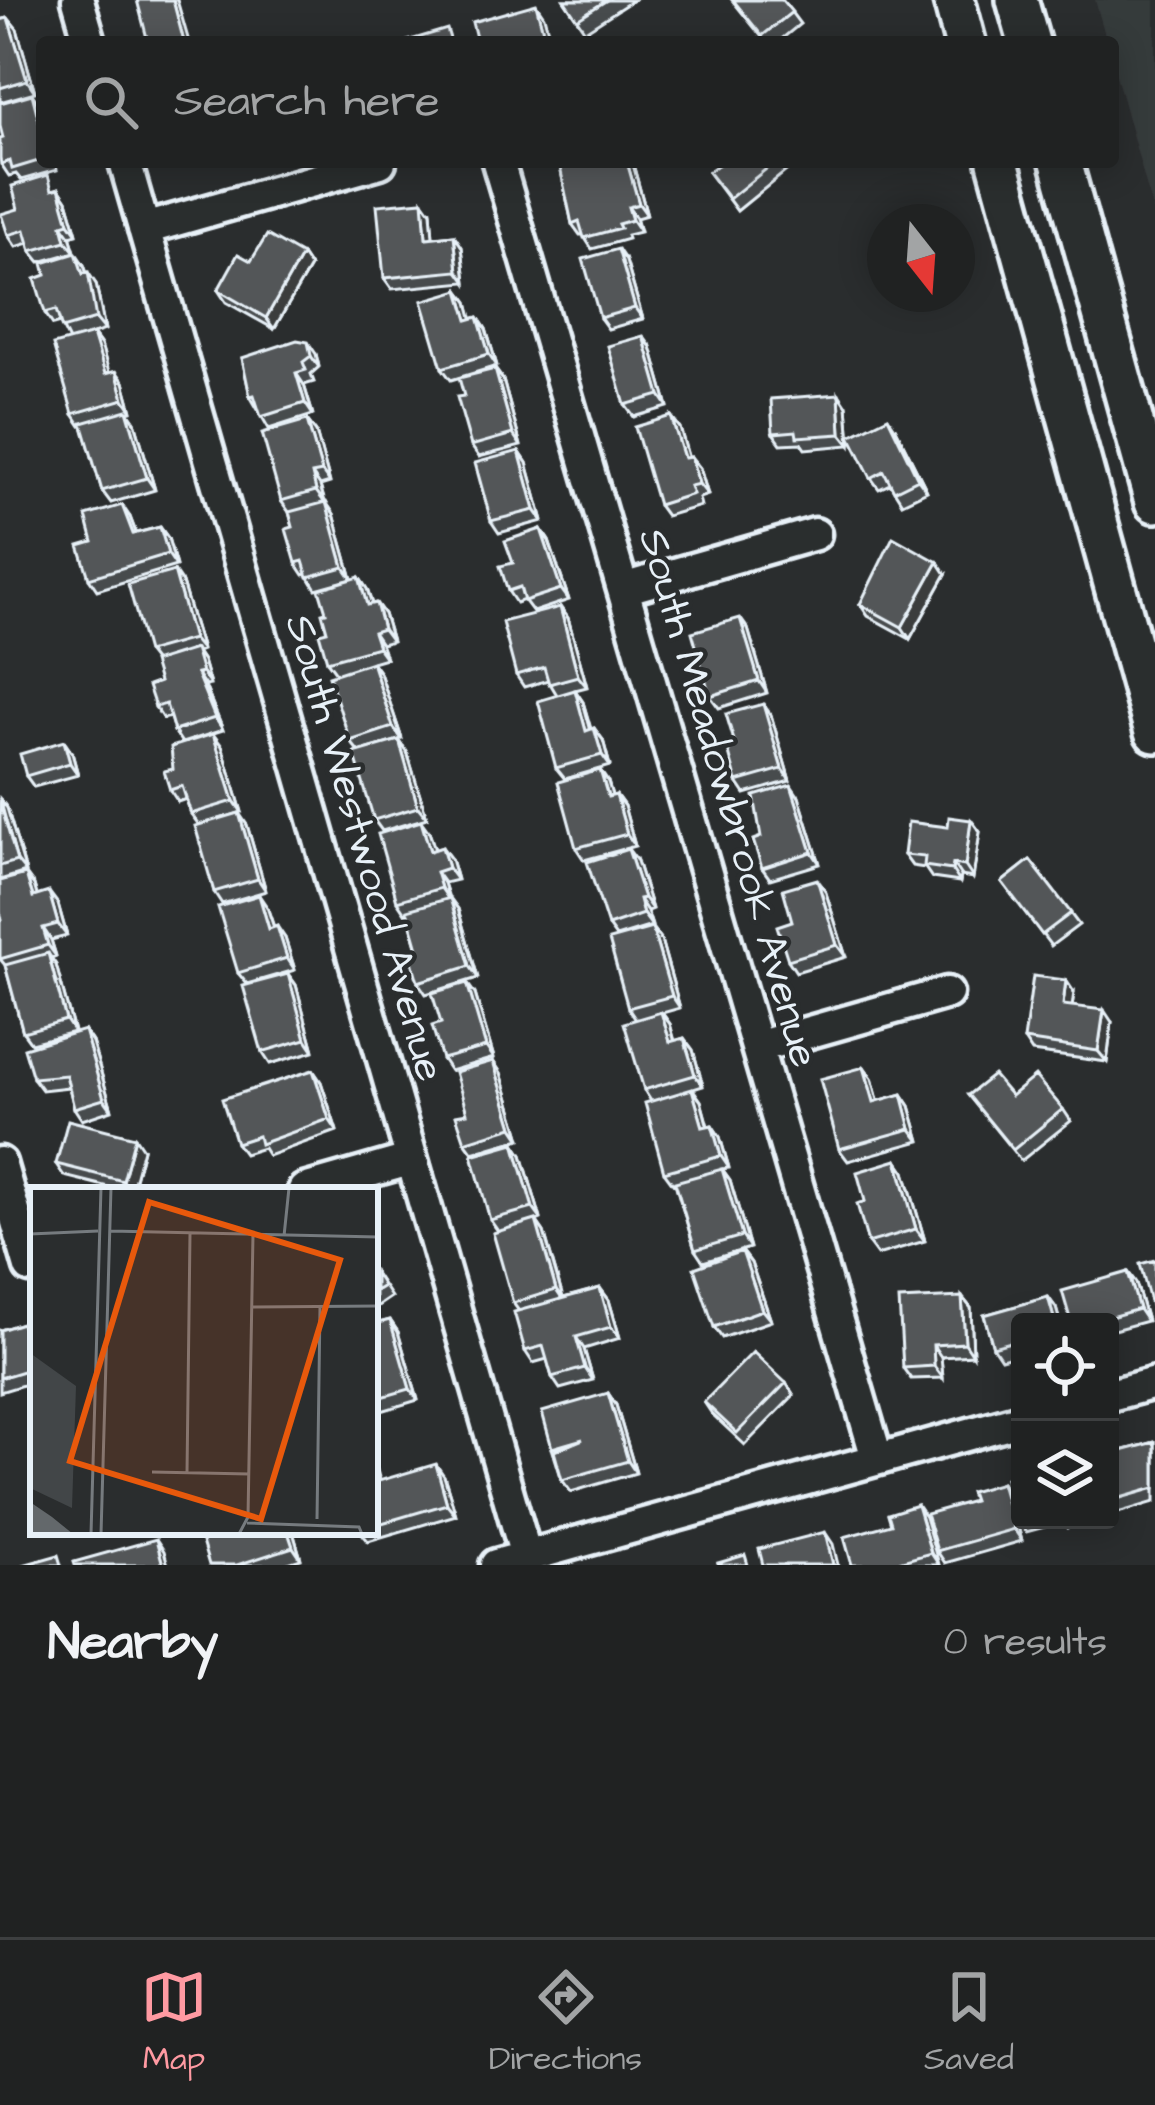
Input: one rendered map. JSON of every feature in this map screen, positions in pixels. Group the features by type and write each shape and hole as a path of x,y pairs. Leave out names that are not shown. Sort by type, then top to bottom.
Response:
{"main road":[{"path":"954,0 963,36"},
{"path":"1017,0 1026,36"},
{"path":"1000,168 1155,731"},
{"path":"1063,168 1155,502"}],"street":[{"path":"78,0 88,36"},
{"name":"South Westwood Avenue","path":"127,168 526,1556"},
{"path":"144,229 359,168"},
{"name":"South Meadowbrook Avenue","path":"500,168 877,1458"},
{"path":"623,589 815,534"},
{"path":"757,1047 947,993"},
{"path":"314,1187 409,1160"},
{"path":"0,1162 30,1260"},
{"path":"0,1276 30,1268"},
{"path":"1119,1393 1155,1383"},
{"path":"496,1565 1016,1421"}],"shaded area":[{"path":"1095,0 1155,0 1155,218 1119,86 1119,36 1105,36"}],"building":[{"path":"137,0 173,0 182,36 146,36"},
{"path":"564,0 607,0 577,19"},
{"path":"733,0 782,0 792,12 762,36"},
{"path":"536,4 544,36 476,36 472,22"},
{"path":"8,18 27,80 0,88 0,20"},
{"path":"32,94 36,162 12,169 10,161 1,164 0,103"},
{"path":"560,168 629,168 639,204 628,207 632,220 584,238 579,221 572,224"},
{"path":"714,168 768,168 729,199 708,172"},
{"path":"48,175 52,190 59,188 69,223 62,225 66,241 31,251 25,230 8,235 1,214 18,209 12,186"},
{"path":"423,201 426,238 454,235 458,271 384,278 377,205"},
{"path":"267,235 302,255 266,318 218,290 238,254 251,261"},
{"path":"618,249 635,308 600,318 583,259"},
{"path":"76,253 83,274 88,272 96,319 62,329 56,310 45,313 35,279 46,275 43,263"},
{"path":"459,290 468,320 478,317 489,354 442,368 422,301"},
{"path":"93,334 105,374 116,371 124,399 73,414 53,345"},
{"path":"643,336 660,395 625,405 608,346"},
{"path":"297,340 308,342 311,356 303,362 306,370 296,373 305,403 261,417 254,395 250,396 242,358"},
{"path":"495,369 513,434 471,446 457,397 464,396 459,378"},
{"path":"839,394 841,434 797,437 796,431 773,433 771,399"},
{"path":"127,410 147,478 102,491 82,423"},
{"path":"671,416 684,458 691,457 699,484 690,486 693,494 658,505 635,427"},
{"path":"888,417 918,479 894,491 884,471 871,478 850,436"},
{"path":"307,420 322,472 312,474 316,491 281,501 262,433"},
{"path":"519,451 535,510 491,521 475,463"},
{"path":"326,502 344,567 308,577 303,561 296,563 286,529 293,527 289,512"},
{"path":"122,505 133,534 160,527 168,554 89,578 79,546 93,542 86,516"},
{"path":"541,529 561,589 524,601 520,587 508,591 500,566 513,563 505,541"},
{"path":"893,537 938,562 902,627 860,604"},
{"path":"174,571 193,639 147,652 128,584"},
{"path":"359,577 367,605 376,603 383,629 373,632 378,647 327,661 319,633 327,631 319,589"},
{"path":"560,607 578,676 549,684 544,667 516,675 502,622"},
{"path":"740,618 759,681 710,696 692,632"},
{"path":"195,649 202,673 197,674 215,718 174,731 166,704 155,707 148,686 159,682 153,662"},
{"path":"372,662 393,727 350,741 329,676"},
{"path":"575,690 586,731 594,728 602,755 556,768 538,701"},
{"path":"763,704 782,769 737,782 727,746 735,744 726,714"},
{"path":"213,734 234,801 191,814 182,786 170,790 164,771 173,769 171,747"},
{"path":"399,740 418,807 374,820 354,753"},
{"path":"64,741 70,763 26,776 20,754"},
{"path":"600,770 608,797 616,795 627,834 576,848 558,782"},
{"path":"791,785 812,852 762,868 753,840 761,837 754,796"},
{"path":"0,802 17,861 0,866"},
{"path":"239,813 258,879 214,892 195,826"},
{"path":"949,817 971,820 965,866 953,864 952,870 924,866 925,857 904,855 908,822 948,827"},
{"path":"421,821 430,851 442,847 448,868 436,872 441,888 397,901 378,834"},
{"path":"628,849 644,898 639,899 643,914 608,926 587,862"},
{"path":"1030,860 1071,913 1042,935 1002,882"},
{"path":"26,874 33,897 49,892 58,924 43,928 48,945 0,959 0,881"},
{"path":"817,879 837,945 788,960 777,926 792,921 783,889"},
{"path":"259,895 269,929 277,926 287,958 238,973 218,907"},
{"path":"450,898 470,966 418,982 410,954 419,952 407,910"},
{"path":"652,928 672,996 628,1008 609,940"},
{"path":"48,953 66,1020 23,1032 5,965"},
{"path":"288,974 306,1039 262,1052 243,986"},
{"path":"1033,976 1066,980 1063,1005 1104,1010 1098,1051 1024,1040"},
{"path":"467,983 486,1047 442,1059 432,1026 441,1023 432,993"},
{"path":"661,1012 670,1042 684,1038 695,1075 644,1090 624,1023"},
{"path":"84,1030 104,1099 74,1108 66,1075 33,1078 24,1048"},
{"path":"493,1061 513,1127 465,1142 456,1115 467,1113 455,1072"},
{"path":"864,1067 874,1102 902,1094 911,1129 839,1149 820,1079"},
{"path":"313,1070 329,1119 260,1144 258,1136 236,1143 222,1099"},
{"path":"993,1075 1011,1096 1035,1076 1063,1109 1013,1150 968,1095"},
{"path":"692,1089 703,1127 712,1125 721,1156 664,1172 645,1103"},
{"path":"68,1120 135,1137 123,1181 56,1164"},
{"path":"514,1143 533,1208 490,1220 472,1155"},
{"path":"897,1160 916,1229 868,1243 857,1204 865,1201 857,1172"},
{"path":"722,1169 742,1236 695,1250 675,1182"},
{"path":"536,1220 556,1290 513,1303 493,1233"},
{"path":"742,1251 762,1310 714,1327 694,1268"},
{"path":"1155,1260 1155,1308 1152,1309 1140,1264"},
{"path":"1128,1272 1139,1309 1119,1315 1068,1313 1062,1291"},
{"path":"600,1288 611,1327 576,1337 585,1368 552,1377 543,1346 525,1351 514,1312"},
{"path":"962,1297 965,1343 933,1345 934,1366 903,1368 899,1300"},
{"path":"1048,1297 1052,1313 1011,1313 1011,1342 993,1347 984,1315"},
{"path":"390,1320 410,1389 378,1398 378,1323"},
{"path":"22,1323 30,1369 0,1378 0,1330"},
{"path":"753,1352 786,1383 737,1433 704,1402"},
{"path":"608,1393 628,1461 562,1480 554,1451 583,1439 552,1448 542,1412"},
{"path":"1155,1442 1155,1488 1119,1498 1119,1452"},
{"path":"436,1464 447,1504 378,1524 378,1481"},
{"path":"1001,1483 1014,1529 937,1551 926,1514 973,1501 970,1492"},
{"path":"917,1505 931,1553 888,1565 852,1565 844,1537 891,1524 888,1514"},
{"path":"825,1532 833,1565 763,1565 759,1549"},
{"path":"200,1535 289,1535 293,1547 237,1565 209,1565"},
{"path":"156,1539 163,1565 74,1562"},
{"path":"58,1555 61,1565 23,1565"},
{"path":"745,1555 748,1565 718,1563"}]}
